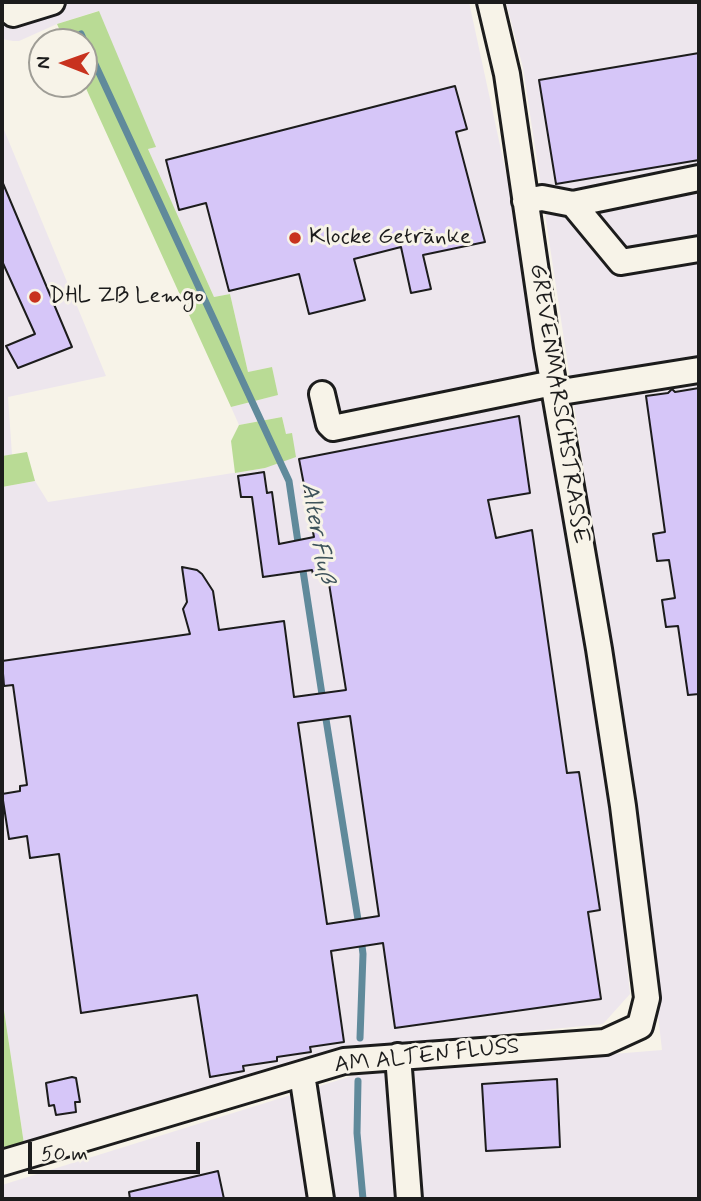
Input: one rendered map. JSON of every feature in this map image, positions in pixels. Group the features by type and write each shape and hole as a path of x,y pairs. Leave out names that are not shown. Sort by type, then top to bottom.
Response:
{"street":[{"path":"8,2 13,14 52,2"},
{"name":"GREVENMARSCHSTRASSE","path":"490,2 507,74 554,388 623,806"},
{"path":"525,201 542,198 573,204 699,178"},
{"path":"573,204 621,262 699,248"},
{"path":"322,394 329,424 333,428 554,388 699,370"},
{"name":"AM ALTEN FLUSS","path":"2,1163 344,1061 605,1042 640,1026 647,998 623,806"},
{"path":"398,1056 409,1199"},
{"path":"302,1074 321,1199"}],"shaded area":[{"path":"2,2 469,2 514,210 611,809 630,994 603,1024 346,1050 24,1144 2,997 2,487 35,481 48,502 265,468 291,434 286,434 282,417 239,425 231,407 277,395 272,367 248,372 230,294 214,297 148,149 155,147 98,11 48,28 28,28 28,37 19,41 2,39"},
{"path":"506,2 699,2 699,1199 2,1199 2,1185 355,1075 662,1050 633,796 523,68"},
{"path":"2,125 106,376 8,397 12,455 2,456"}],"green space":[{"path":"99,11 156,147 148,149 214,297 230,294 248,372 272,367 278,395 231,407 90,98 98,98 98,28 59,28 57,24"},
{"path":"282,417 286,434 292,433 296,457 265,468 235,473 231,441 239,425"},
{"path":"27,452 35,481 2,487 2,456"},
{"path":"2,997 24,1144 2,1152"}],"building":[{"path":"699,53 699,160 556,184 539,80"},
{"path":"455,86 467,129 456,132 485,242 423,255 431,289 411,293 401,247 354,259 365,300 309,314 299,274 229,291 206,203 179,210 166,160"},
{"name":"DHL ZB Lemgo","path":"2,181 72,347 18,368 6,346 35,334 2,261"},
{"path":"699,388 699,694 688,695 678,626 666,627 662,600 675,598 669,560 657,561 653,534 665,532 646,396 668,393 672,389 675,392"},
{"path":"519,416 530,493 488,500 496,538 532,530 567,773 579,772 600,910 588,912 601,999 395,1028 383,943 331,951 344,1042 310,1047 311,1052 277,1057 277,1061 243,1066 244,1071 210,1077 197,995 81,1013 59,854 30,858 27,836 9,839 2,794 20,791 20,786 27,785 13,685 4,686 2,661 190,634 183,609 187,602 182,567 197,570 213,591 219,630 284,621 294,697 346,690 327,571 313,574 312,570 263,577 252,497 241,497 238,476 264,472 267,493 272,492 279,544 314,537 299,459","holes":["350,716 379,916 327,924 298,723"]},
{"path":"76,1078 80,1102 75,1102 76,1112 56,1115 54,1105 49,1106 46,1083"},
{"path":"557,1079 560,1147 486,1151 482,1084"},
{"path":"218,1171 224,1199 130,1199 129,1192"}],"waterway":[{"name":"Alter Fluß","path":"98,71 289,481 299,549"},
{"name":"Alter Fluß","path":"302,564 323,701"},
{"name":"Alter Fluß","path":"325,713 359,926"},
{"name":"Alter Fluß","path":"360,1038 363,954 361,938"},
{"name":"Alter Fluß","path":"358,1081 357,1133 363,1199"}],"place":[{"name":"Klocke Getränke","path":"295,238"},
{"name":"DHL ZB Lemgo","path":"35,297"}]}
